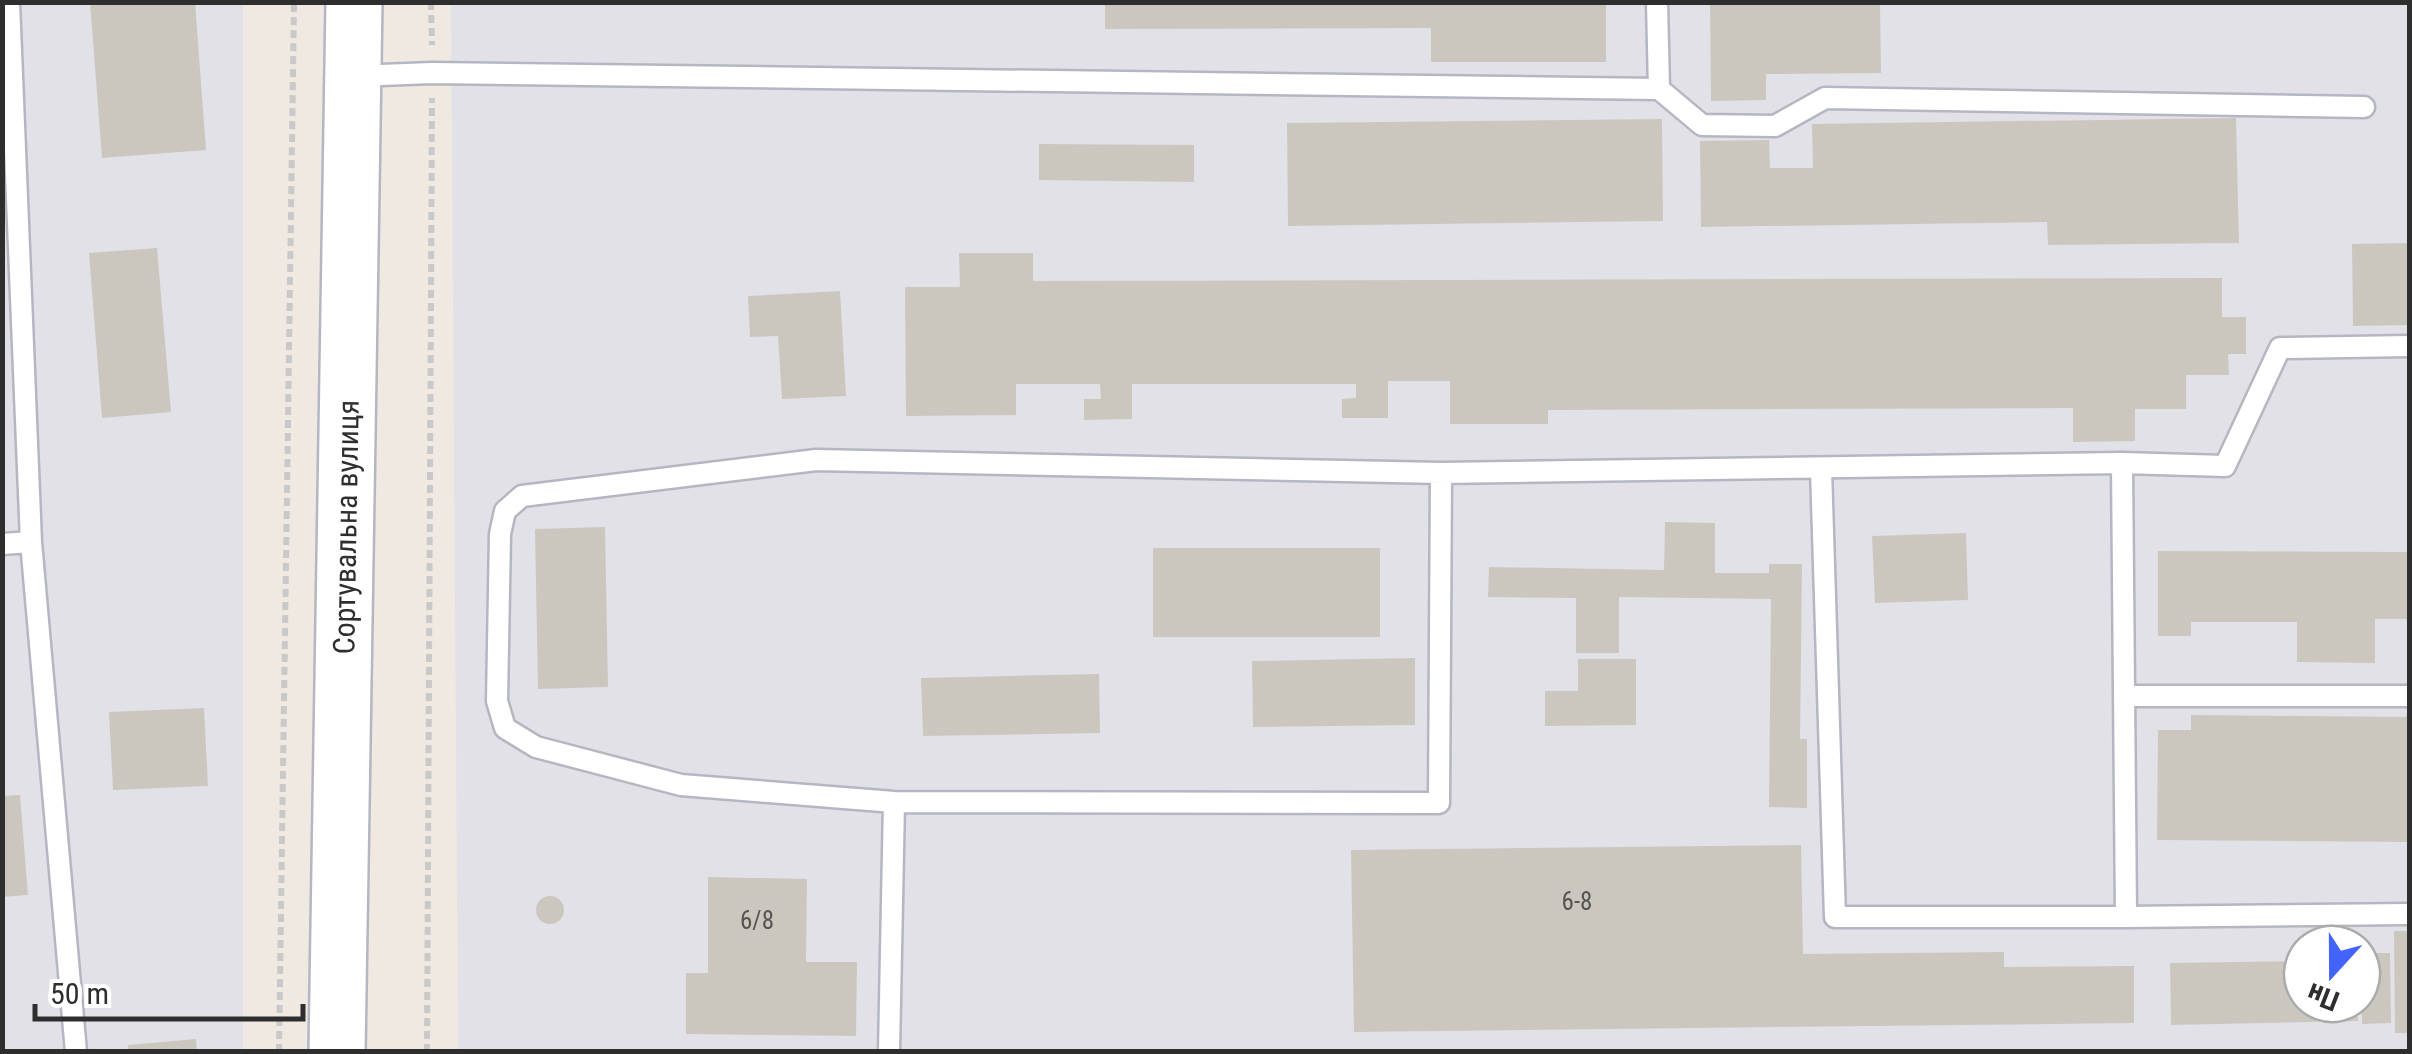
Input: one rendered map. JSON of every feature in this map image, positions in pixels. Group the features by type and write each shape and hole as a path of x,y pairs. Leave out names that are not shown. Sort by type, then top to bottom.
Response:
{"street":[{"name":"Сортувальна вулиця","path":"337,1052 354,2"}],"lane":[{"path":"9,2 30,542 76,1052"},
{"path":"1657,2 1659,89"},
{"path":"354,76 432,73 1659,89 1702,125 1775,126 1826,98 2364,107"},
{"path":"1441,473 1439,803 894,802 681,785 536,747 504,728 497,701 500,534 505,511 522,496 816,460 1441,473 2225,466 2280,348 2410,346"},
{"path":"2122,464 2126,918"},
{"path":"1821,469 1836,916 2126,918 2410,914"},
{"path":"2,544 30,542"},
{"path":"2124,696 2410,696"},
{"path":"889,1052 894,802"}],"path":[{"path":"278,1052 294,2"},
{"path":"427,1052 431,2"}],"shaded area":[{"path":"2,3 243,3 243,1051 3,1051"},
{"path":"451,3 2409,3 2409,1051 458,1051"}],"building":[{"path":"90,2 195,2 206,150 102,158"},
{"path":"1105,2 1606,2 1606,62 1431,62 1431,28 1105,29"},
{"path":"1710,2 1880,2 1881,73 1766,74 1766,100 1711,101"},
{"path":"2236,118 2239,243 2048,245 2047,222 1701,227 1700,141 1769,140 1770,168 1813,168 1812,124"},
{"path":"1662,119 1663,221 1288,226 1287,123"},
{"path":"1039,144 1194,145 1194,182 1039,180"},
{"path":"2410,243 2410,325 2353,326 2352,244"},
{"path":"157,248 171,412 102,418 89,253"},
{"path":"959,253 1033,253 1033,281 2222,278 2222,317 2246,317 2246,354 2228,354 2229,375 2186,375 2186,409 2135,409 2135,441 2073,442 2073,408 1548,410 1548,424 1450,424 1450,381 1388,381 1388,418 1342,418 1342,399 1356,398 1356,384 1132,384 1132,419 1084,420 1084,399 1101,399 1100,384 1016,384 1016,415 906,416 905,287 960,287"},
{"path":"840,291 846,396 782,399 778,336 750,337 748,296"},
{"path":"1665,522 1715,523 1715,573 1769,573 1769,564 1802,564 1800,739 1807,739 1807,808 1769,807 1771,599 1619,597 1619,653 1576,653 1576,598 1488,597 1489,567 1664,570"},
{"path":"605,527 608,687 538,689 535,529"},
{"path":"1966,533 1968,600 1875,603 1872,536"},
{"path":"1153,548 1380,548 1380,637 1153,637"},
{"path":"2158,551 2407,552 2407,619 2375,619 2375,663 2297,662 2297,622 2191,622 2191,636 2158,636"},
{"path":"1415,658 1415,725 1253,727 1252,661"},
{"path":"1578,659 1636,659 1636,725 1545,726 1545,691 1578,691"},
{"path":"1099,674 1100,733 923,736 921,678"},
{"path":"204,708 208,786 113,790 109,712"},
{"path":"2191,715 2410,717 2410,842 2157,840 2158,730 2191,730"},
{"path":"20,795 28,895 2,897 2,796"},
{"path":"1801,845 1803,954 2004,952 2004,967 2134,966 2134,1023 1354,1032 1351,850"},
{"path":"708,877 807,879 806,962 857,962 856,1036 686,1034 686,973 708,973"},
{"path":"550,896 560,900 564,910 560,920 550,924 540,920 536,910 540,900"},
{"path":"2394,931 2410,931 2410,1033 2395,1033"},
{"path":"2382,953 2390,953 2391,1023 2382,1023"},
{"path":"2282,961 2282,1023 2171,1025 2170,963"},
{"path":"196,1039 197,1052 129,1052 128,1045"}]}
